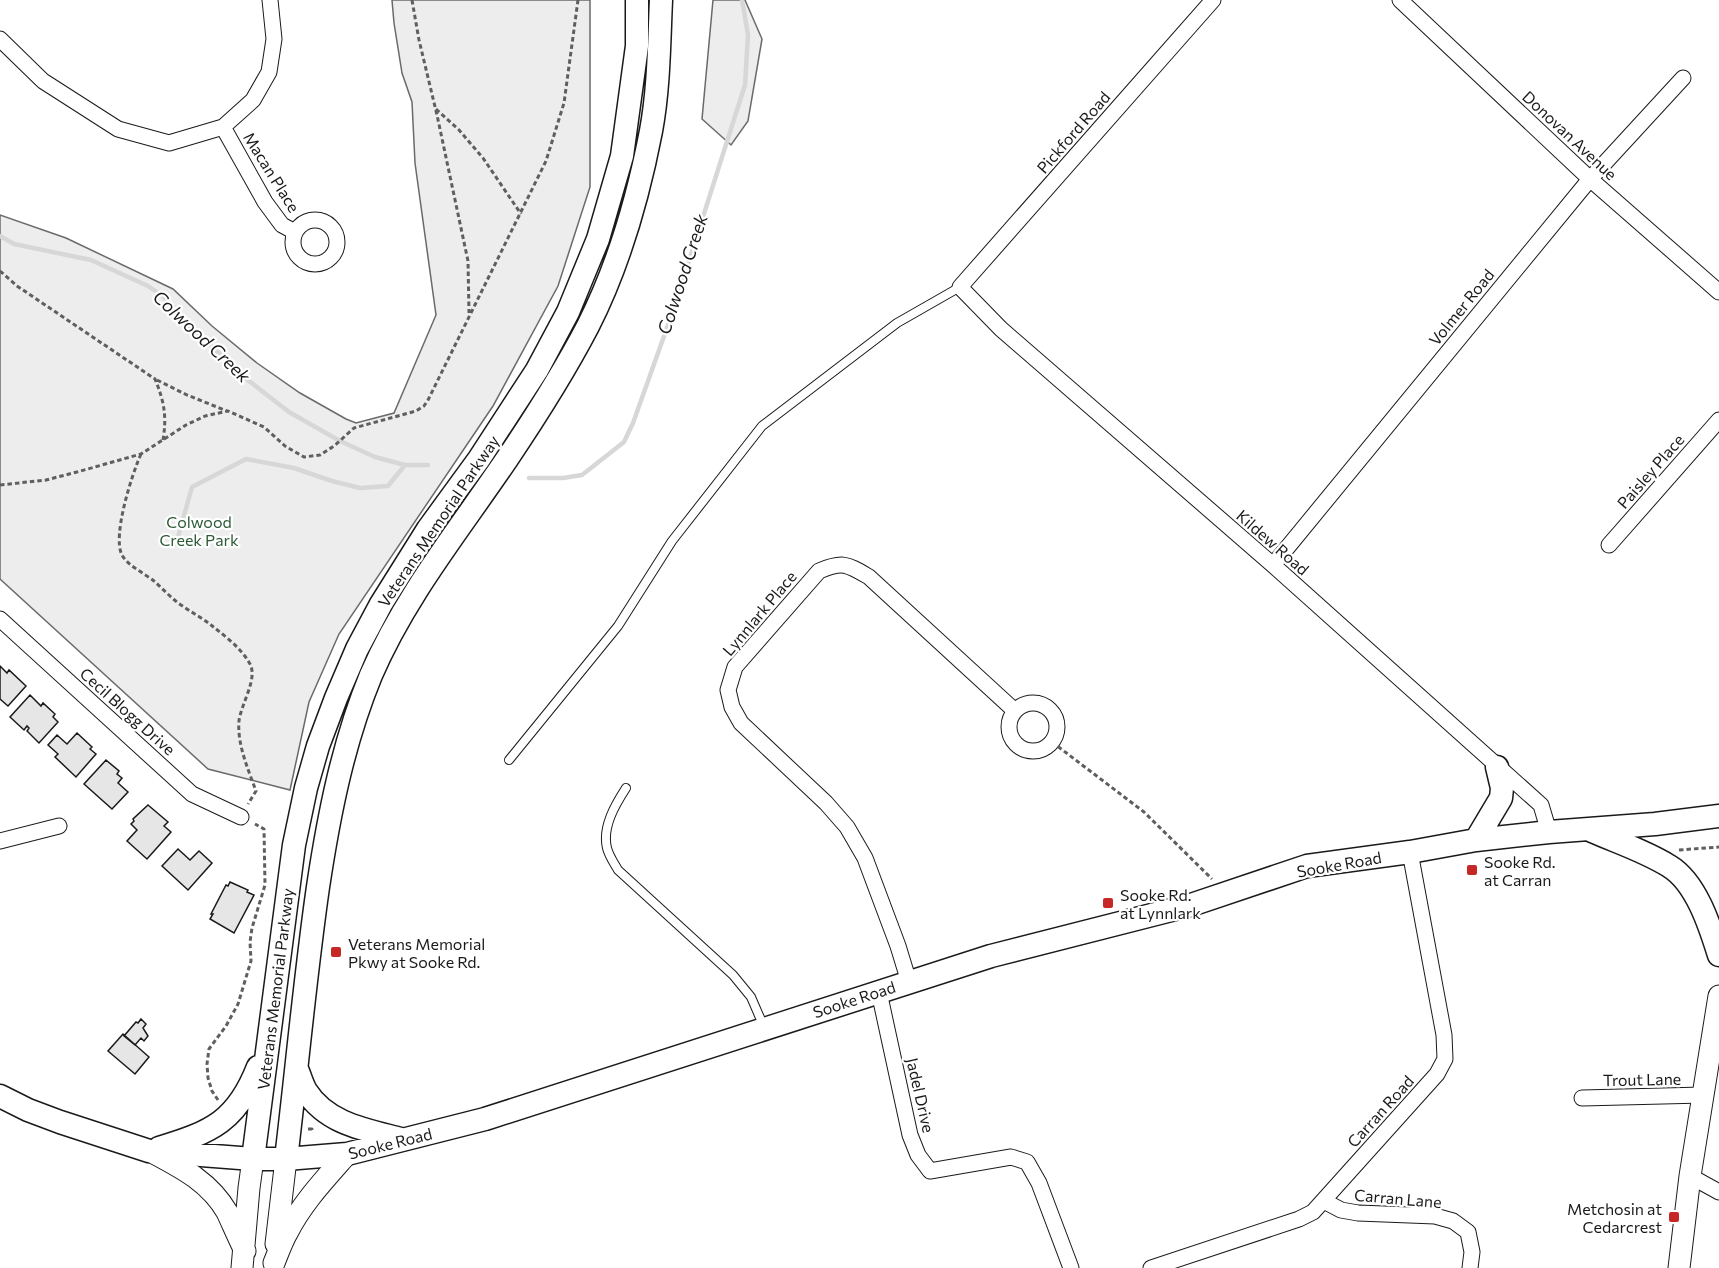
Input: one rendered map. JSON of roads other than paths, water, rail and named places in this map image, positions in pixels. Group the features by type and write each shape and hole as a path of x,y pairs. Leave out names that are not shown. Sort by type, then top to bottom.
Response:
{"main road":[{"name":"Veterans Memorial Parkway","path":"243,1260 249,1188 294,845 315,757 336,698 357,649 392,585 537,370 568,312 598,239 622,156 637,46 637,0"},
{"name":"Veterans Memorial Parkway","path":"273,1265 312,931 326,838 341,764 356,716 385,646 413,595 506,461 559,379 589,324 616,260 635,199 651,128 658,70 661,0"},
{"path":"1476,840 1501,798 1502,788 1497,767"},
{"name":"Sooke Road","path":"0,1096 60,1122 149,1151 253,1160 347,1154 506,1112 991,956 1191,905 1306,866 1410,852 1476,840 1719,816"},
{"path":"1588,829 1671,866 1686,881 1700,903 1719,955"},
{"path":"1679,1268 1690,1176 1719,996"},
{"path":"149,1151 204,1132 227,1118 242,1100 250,1085 268,1034"},
{"path":"297,1069 306,1090 326,1113 349,1126 403,1140"},
{"path":"149,1151 184,1169 207,1186 227,1213 243,1260"},
{"path":"273,1265 286,1233 298,1213 347,1154"}],"street":[{"path":"0,39 44,81 118,129 169,143 223,127 253,100 269,72 274,39 270,0"},
{"name":"Pickford Road","path":"960,287 1213,0"},
{"name":"Donovan Avenue","path":"1400,0 1590,179 1719,292"},
{"name":"Volmer Road","path":"1272,565 1590,179 1683,78"},
{"name":"Macan Place","path":"223,127 265,202 282,225 295,232"},
{"name":"Kildew Road","path":"960,287 1001,330 1272,565 1541,805 1549,832"},
{"name":"Paisley Place","path":"1609,545 1719,420"},
{"name":"Lynnlark Place","path":"909,982 895,936 865,858 848,827 826,803 741,723 736,715 728,690 735,667 819,571 836,564 850,566 869,577 1015,711"},
{"name":"Cecil Blogg Drive","path":"0,619 192,794 241,817"},
{"path":"1034,703 1044,706 1052,713 1056,722 1056,732 1052,742 1033,751 1022,748 1014,741 1010,731 1010,721 1015,711 1024,705 1034,703"},
{"path":"0,841 59,826"},
{"name":"Carran Road","path":"1151,1268 1299,1219 1313,1212 1437,1074 1445,1059 1444,1035 1410,852"},
{"name":"Jadel Drive","path":"879,992 910,1135 918,1155 930,1171 1011,1157 1027,1162 1039,1183 1071,1268"},
{"name":"Trout Lane","path":"1582,1098 1703,1095"},
{"path":"1690,1176 1719,1192"},
{"name":"Carran Lane","path":"1324,1201 1341,1210 1358,1213 1435,1216 1453,1221 1468,1232 1472,1252 1470,1268"}],"lane":[{"path":"622,156 644,161"},
{"path":"509,760 618,626 672,541 762,426 897,323 960,287"},
{"path":"626,788 610,817 607,829 607,849 610,858 618,870 733,975 751,997 765,1028"}],"waterway":[{"name":"Colwood Creek","path":"529,478 563,478 582,475 624,442 633,423 673,311 745,85 748,35 742,0"},
{"name":"Colwood Creek","path":"0,236 14,244 91,260 148,286 164,297 188,324 249,381 289,412 340,441 375,457 405,465 428,465"},
{"path":"176,544 192,487 246,459 294,468 360,488 388,486 405,465"}],"place":[{"name":"Sooke Rd. at Carran","path":"1472,870"},
{"name":"Sooke Rd. at Lynnlark","path":"1108,903"},
{"name":"Veterans Memorial Pkwy at Sooke Rd.","path":"336,952"},
{"name":"Metchosin at Cedarcrest","path":"1674,1217"}],"park label":[{"name":"Colwood Creek Park","path":"199,530"}]}
